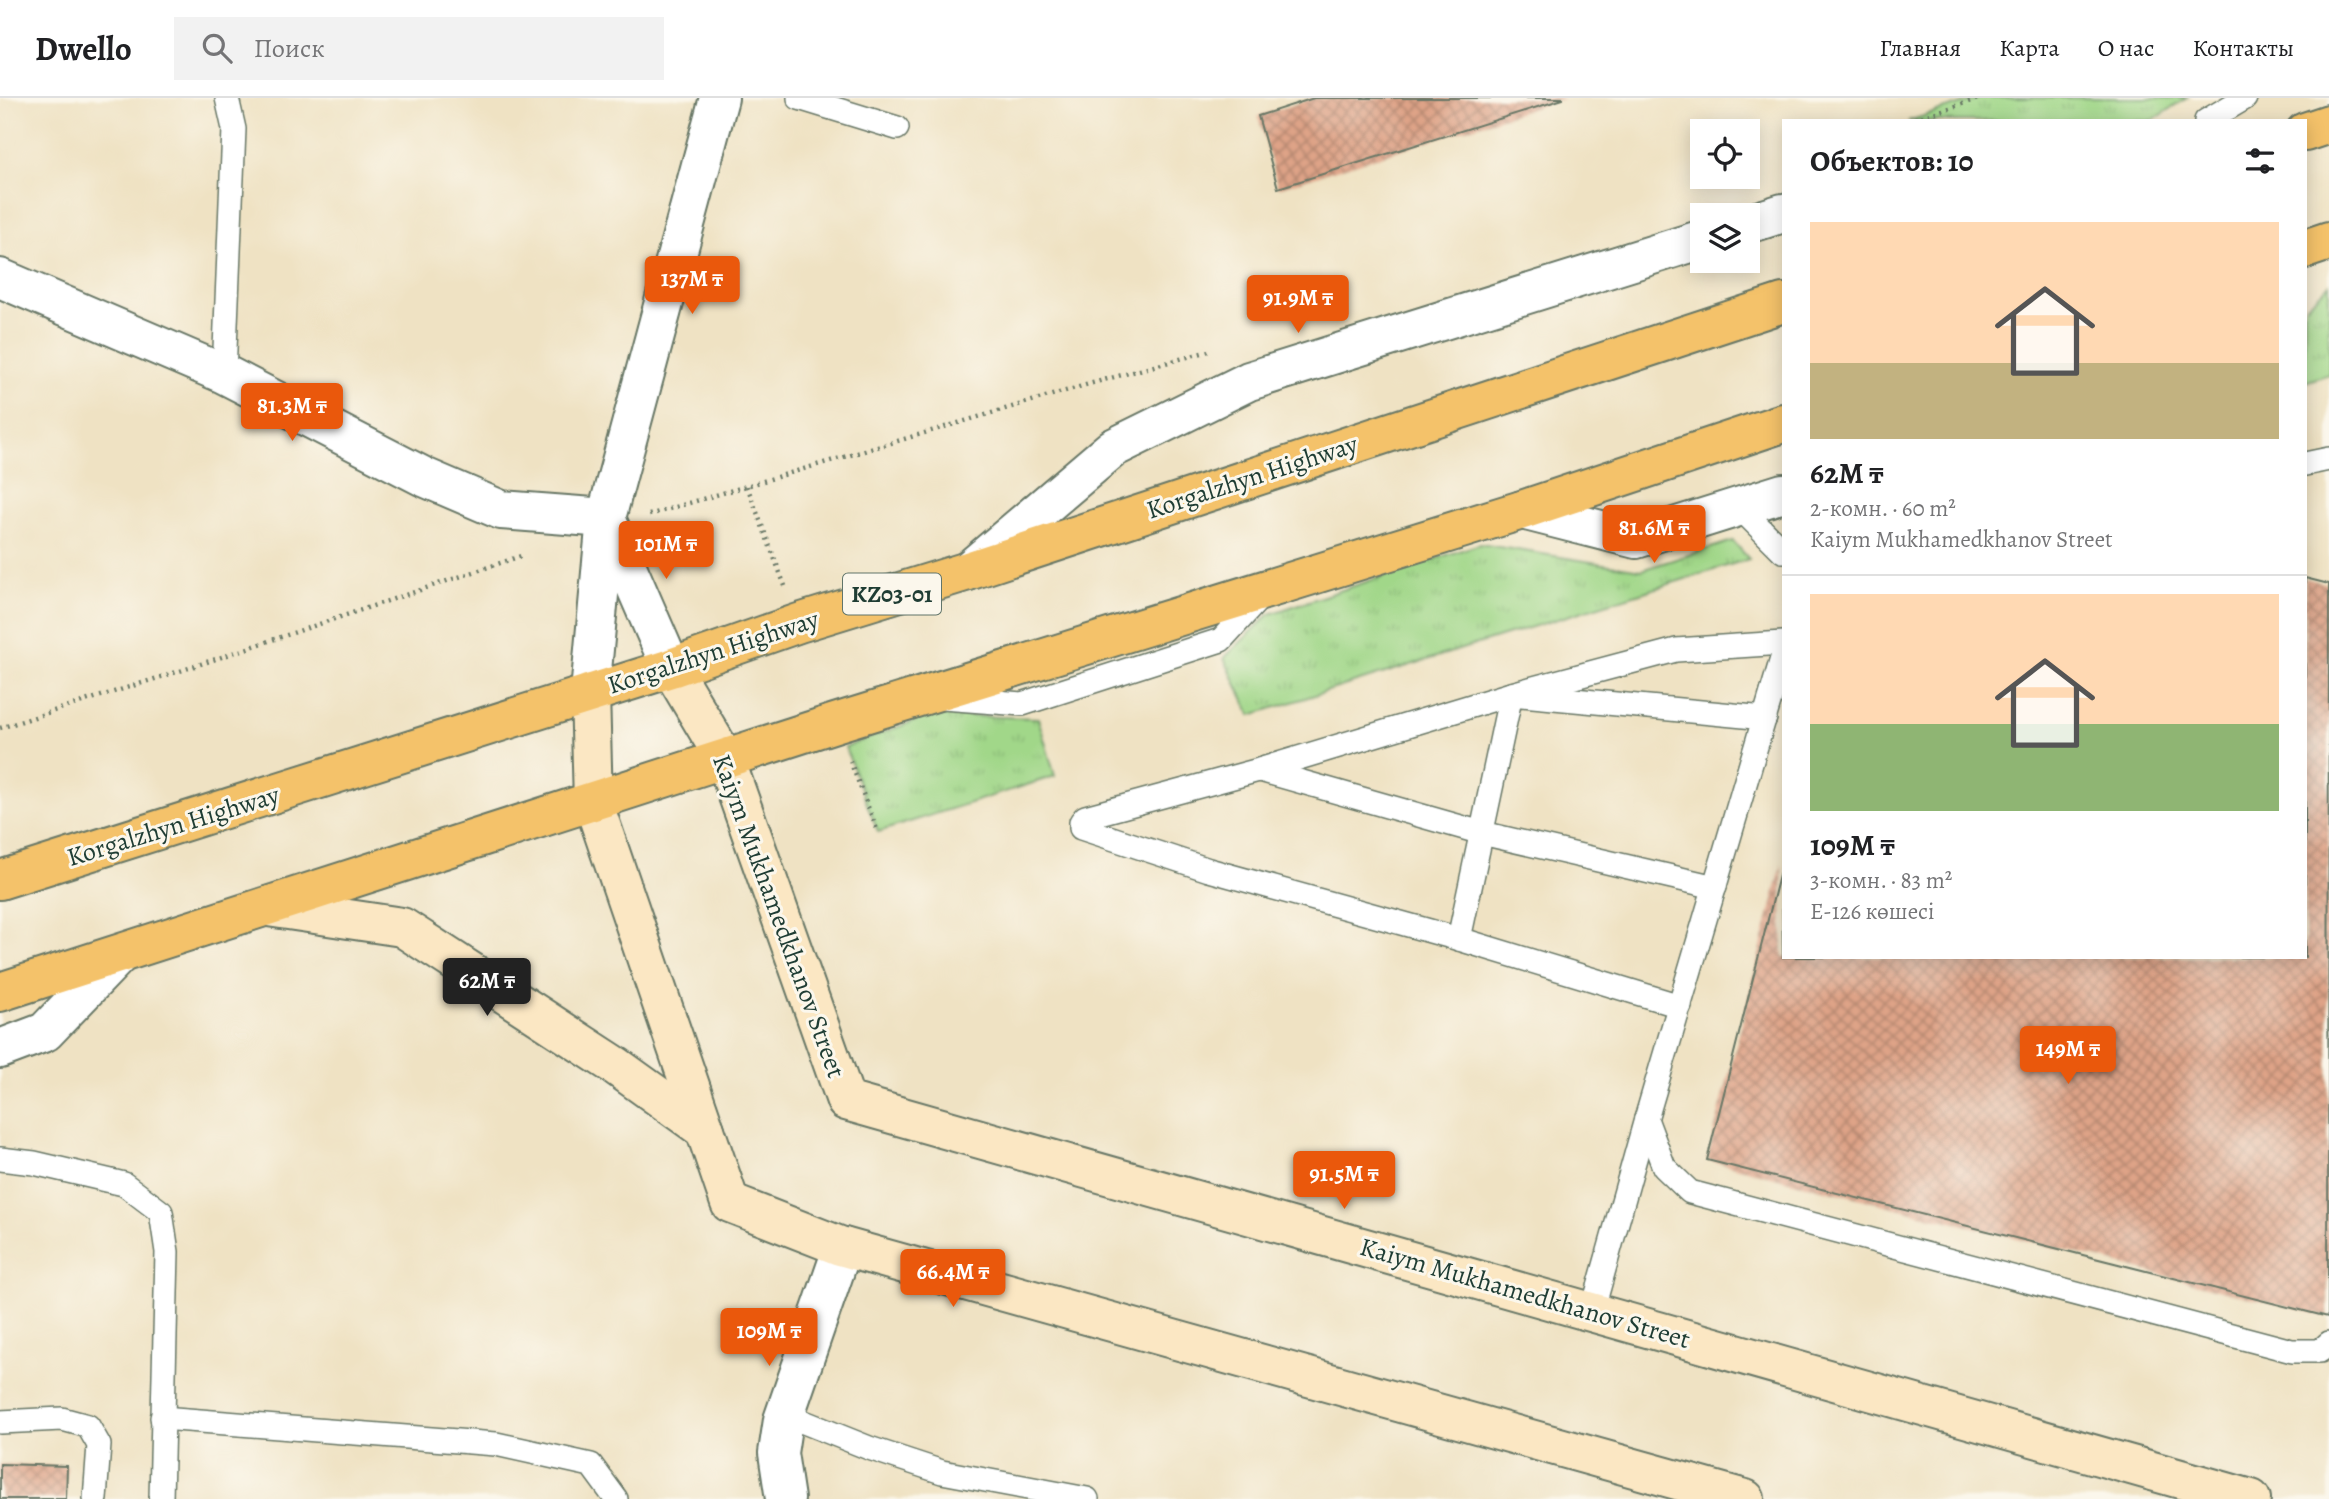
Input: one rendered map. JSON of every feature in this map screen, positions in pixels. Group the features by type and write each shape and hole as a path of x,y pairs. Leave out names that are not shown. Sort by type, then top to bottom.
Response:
{"main road":[{"path":"2307,131 2329,124"},
{"path":"2307,248 2329,243"},
{"name":"Korgalzhyn Highway","path":"0,880 671,668 799,623 968,571 1782,303"},
{"path":"0,992 922,696 1522,510 1782,423"},
{"name":"Kaiym Mukhamedkhanov Street","path":"671,668 725,759 846,1101 2251,1499"},
{"path":"590,693 593,802 730,1203 844,1247 1745,1499"},
{"path":"268,907 402,928 616,1066 705,1130"}],"street":[{"path":"590,693 608,522 719,98"},
{"path":"1760,220 1782,213"},
{"path":"968,571 1113,447 1249,381 1690,243"},
{"path":"2307,265 2329,243"},
{"path":"0,278 224,374 424,477 501,510 608,522"},
{"path":"1522,510 1636,539 1782,492"},
{"path":"608,522 671,668"},
{"path":"0,1049 45,1032 118,956"},
{"path":"785,1499 778,1453 784,1414 844,1247"}],"lane":[{"path":"224,374 234,129 227,98"},
{"path":"799,98 897,128"},
{"path":"2209,119 2245,98"},
{"path":"2307,464 2329,458"},
{"path":"1738,506 1782,550"},
{"path":"1680,1006 1459,939 1209,870 1081,828 1081,822 1085,817 1259,770 1511,694 1675,650 1782,643"},
{"path":"1592,1312 1782,658"},
{"path":"1511,694 1765,718"},
{"path":"1459,939 1511,694"},
{"path":"1259,770 1482,833 1715,887"},
{"path":"1646,1119 1664,1167 1690,1192 2292,1351 2320,1351 2329,1343"},
{"path":"0,1159 34,1163 124,1184 161,1212 167,1252 161,1499"},
{"path":"784,1414 869,1448 942,1472 1087,1499"},
{"path":"162,1418 496,1444 591,1465 616,1499"},
{"path":"0,1422 62,1419 88,1426 99,1445 95,1499"}],"path":[{"path":"1914,119 1981,98"},
{"path":"608,522 747,486 1089,384 1210,351"},
{"path":"747,486 782,580"},
{"path":"0,728 183,670 526,554"},
{"path":"850,759 878,831"}],"green space":[{"path":"1981,98 2187,98 2155,119 1914,119"},
{"path":"2329,284 2329,374 2307,381 2307,305"},
{"path":"1733,541 1749,559 1251,715 1224,658 1270,614 1480,544 1641,570"},
{"path":"930,715 1038,718 1055,776 878,832 845,747"}],"building":[{"path":"1314,98 1563,99 1278,188 1258,116"},
{"path":"2307,578 2329,584 2328,1317 1707,1160 1782,864 1782,959 2307,959"},
{"path":"0,1464 67,1466 66,1499 0,1499"}]}
